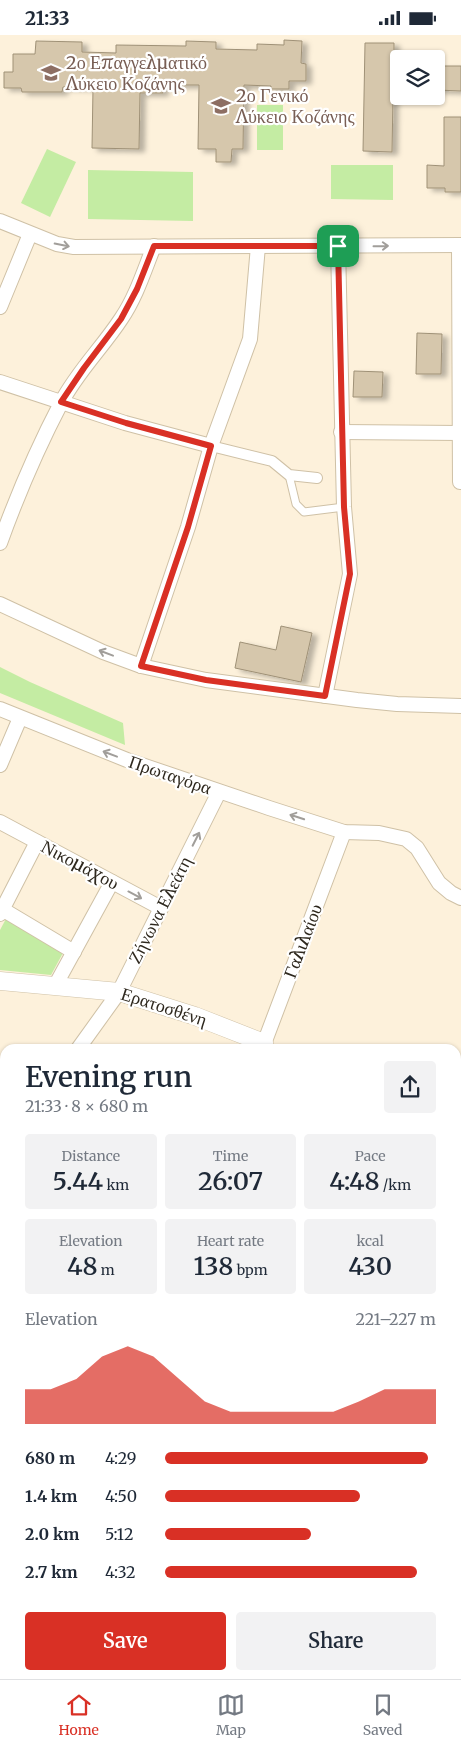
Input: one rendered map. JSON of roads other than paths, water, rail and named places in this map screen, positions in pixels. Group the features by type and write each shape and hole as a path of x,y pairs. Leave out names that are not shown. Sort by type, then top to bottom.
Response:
{"street":[{"path":"0,221 57,245 74,247 460,245 460,482"},
{"path":"0,307 30,234"},
{"path":"0,543 22,488 61,402 121,319 137,289 154,246"},
{"path":"141,666 188,527 211,446 250,339 258,246"},
{"path":"325,696 350,574 344,507 341,432 338,246"},
{"path":"0,382 126,423 272,461 289,475 317,478"},
{"path":"341,432 460,433"},
{"path":"0,604 103,652 141,666 206,680 325,696 397,704 461,706"},
{"name":"Πρωταγόρα","path":"0,709 127,760 219,792 344,832 379,833 406,839 417,848 439,883 451,893 461,898"},
{"path":"0,765 20,718"},
{"name":"Ζήνωνα Ελεάτη","path":"82,1044 119,992 219,792"},
{"name":"Νικομάχου","path":"0,822 161,908"},
{"name":"Γαλιλαίου","path":"264,1044 344,832"},
{"path":"37,842 1,911 74,952"},
{"path":"55,987 112,882"},
{"name":"Ερατοσθένη","path":"0,981 119,992 195,1016 258,1044"}],"lane":[{"path":"289,475 296,503 304,511 344,507"}],"place":[{"name":"2ο Επαγγελματικό Λύκειο Κοζάνης","path":"51,73"},
{"name":"2ο Γενικό Λύκειο Κοζάνης","path":"221,106"}]}
